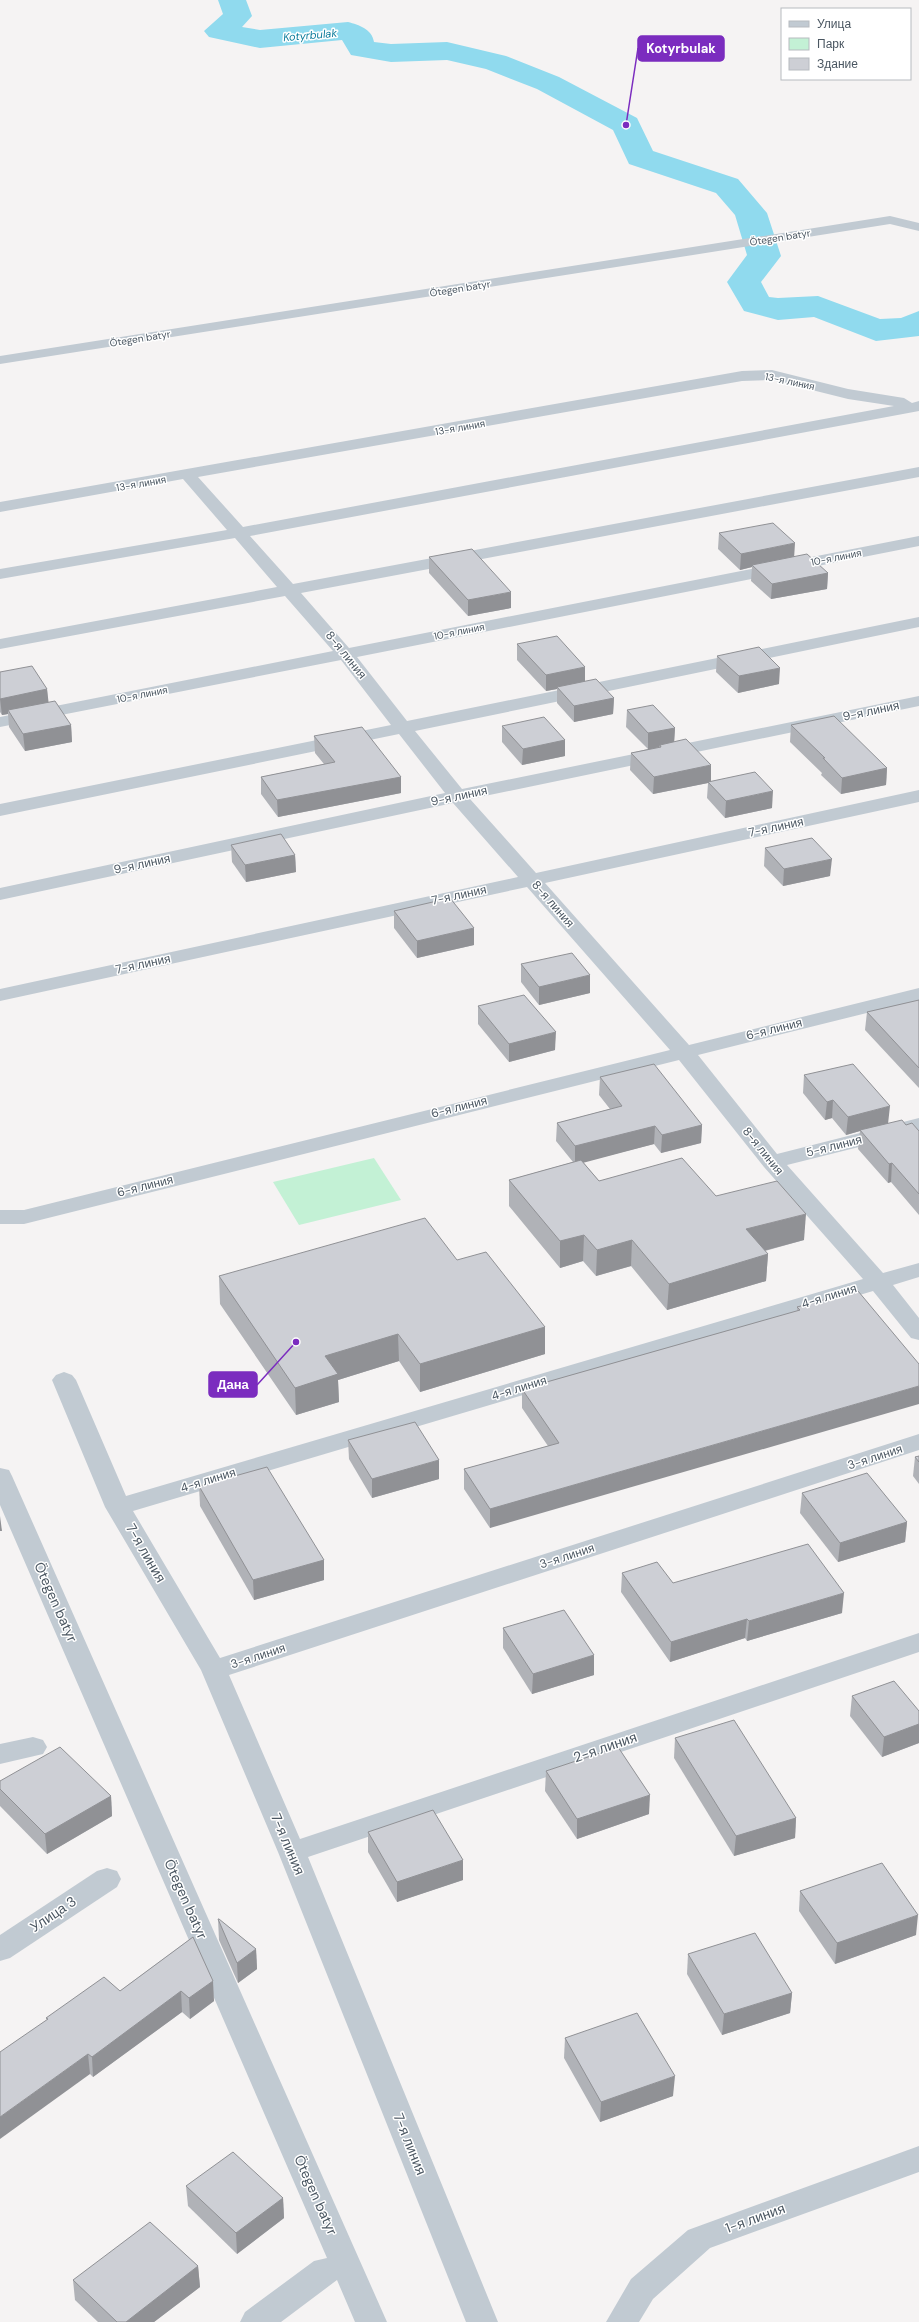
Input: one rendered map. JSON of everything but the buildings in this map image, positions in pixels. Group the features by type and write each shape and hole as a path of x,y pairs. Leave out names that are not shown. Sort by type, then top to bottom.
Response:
{"street":[{"name":"Ötegen batyr","path":"0,360 890,220 919,227"},
{"name":"13-я линия","path":"0,507 756,374 772,375 848,394 919,405"},
{"path":"0,574 237,533 919,405"},
{"path":"0,644 291,591 919,472"},
{"name":"8-я линия","path":"188,475 237,533 291,591 345,654 457,796 683,1051 772,1162 878,1282 919,1333"},
{"name":"10-я линия","path":"0,722 919,541"},
{"path":"0,810 404,729 919,622"},
{"name":"9-я линия","path":"0,894 457,796 919,701"},
{"name":"7-я линия","path":"0,995 919,796"},
{"name":"6-я линия","path":"0,1218 24,1217 683,1051 919,994"},
{"name":"5-я линия","path":"772,1162 919,1125"},
{"name":"4-я линия","path":"118,1507 919,1270"},
{"name":"7-я линия","path":"64,1380 118,1507 214,1670 292,1852 482,2322"},
{"name":"3-я линия","path":"214,1670 919,1442"},
{"name":"Ötegen batyr","path":"0,1476 371,2322"},
{"name":"2-я линия","path":"292,1852 919,1642"},
{"path":"0,1754 33,1747"},
{"name":"Улица 3","path":"0,1950 107,1878"},
{"name":"1-я линия","path":"622,2322 642,2289 699,2239 919,2159"},
{"path":"256,2322 325,2271"}],"green space":[{"path":"374,1158 401,1200 299,1225 273,1182"}],"waterway":[{"name":"Kotyrbulak","path":"232,0 238,16 219,31 260,39 348,31 359,38 361,49 391,53 447,51 495,62 548,83 626,125 640,157 727,186 751,213 764,256 744,282 756,304 778,309 818,306 876,330 909,328 919,322"}],"place":[{"name":"Kotyrbulak","path":"626,125"},
{"name":"Дана","path":"296,1342"}]}
